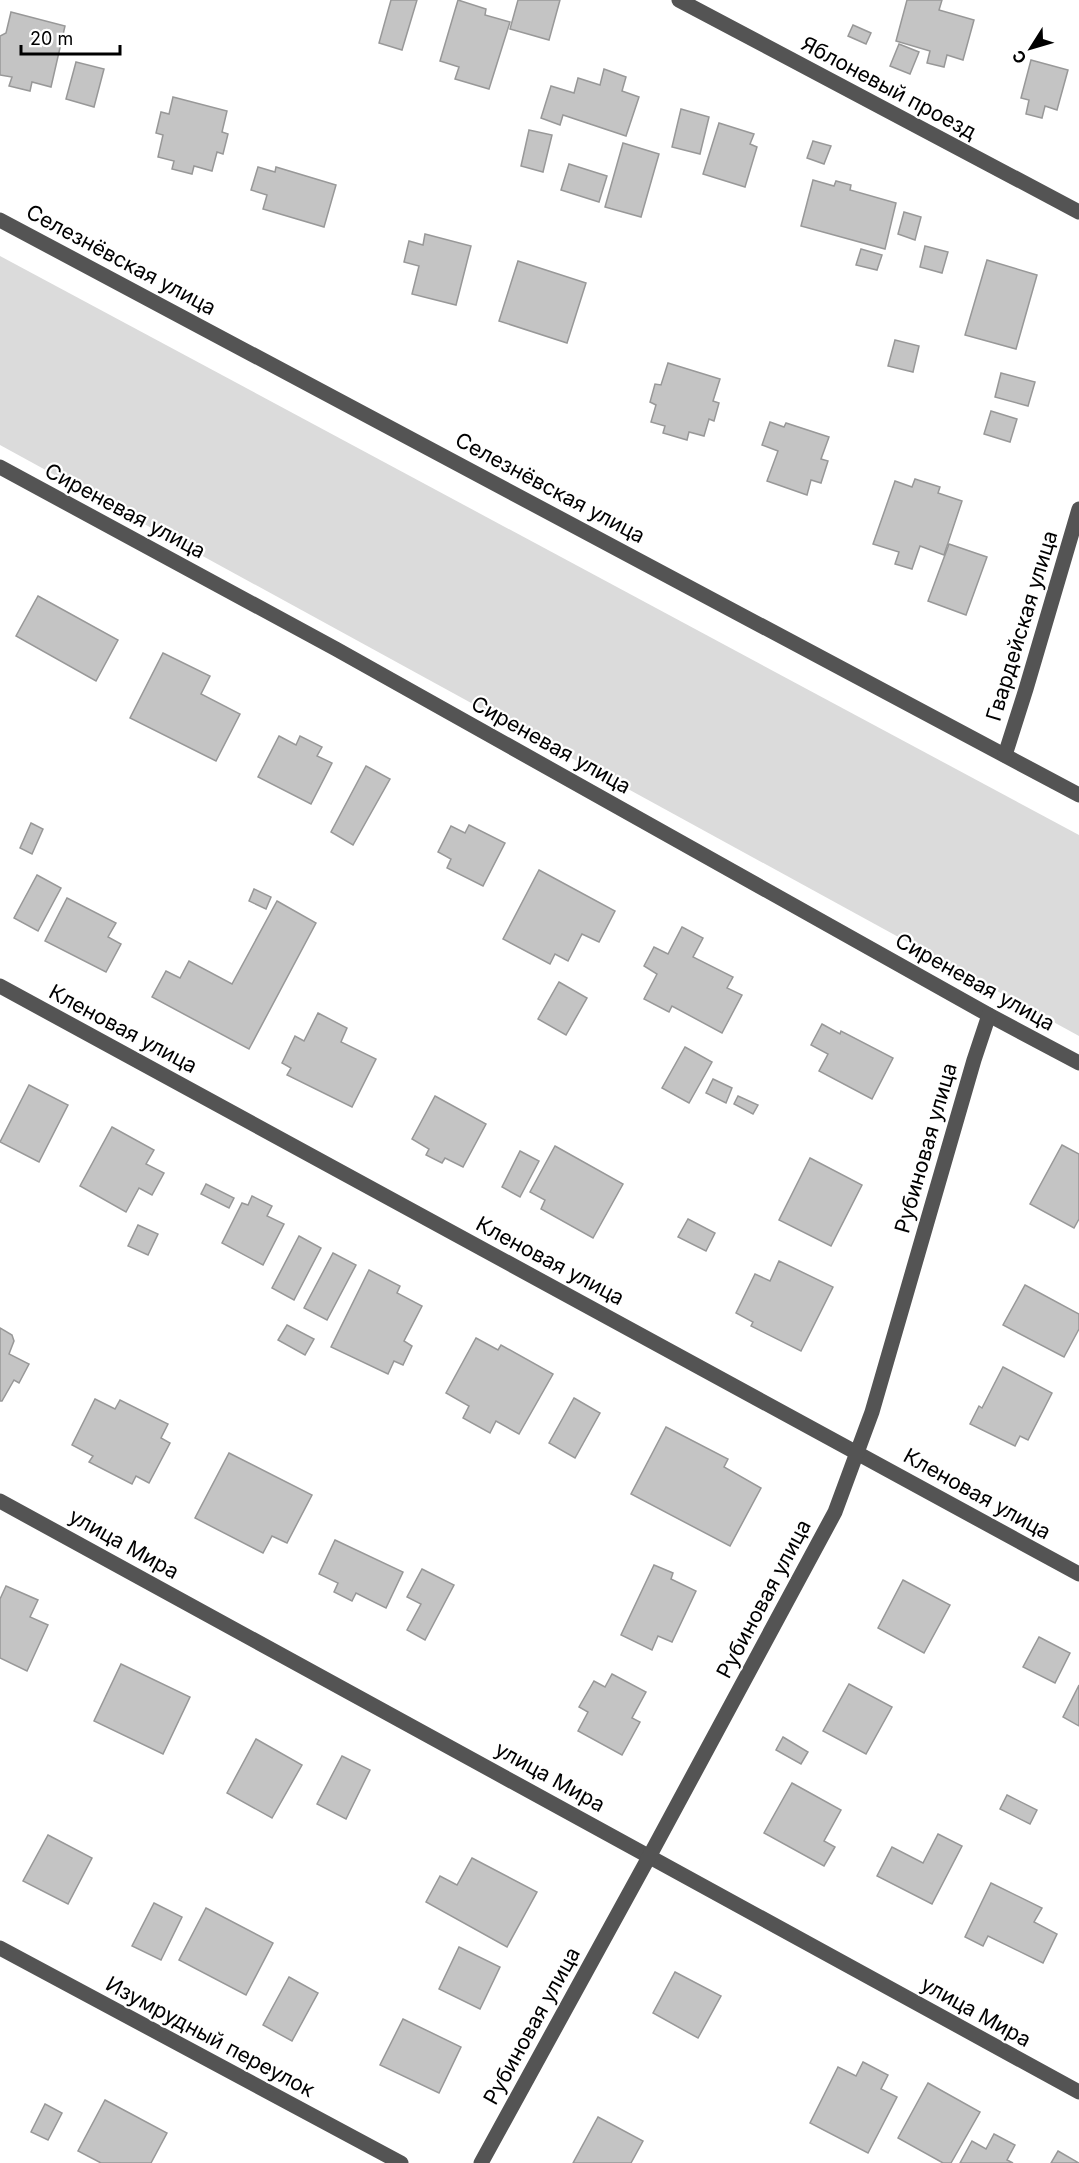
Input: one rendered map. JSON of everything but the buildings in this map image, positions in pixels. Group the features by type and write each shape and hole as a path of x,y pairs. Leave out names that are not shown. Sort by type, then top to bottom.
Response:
{"street":[{"name":"Яблоневый проезд","path":"679,0 1079,212"},
{"name":"Селезнёвская улица","path":"0,220 1079,795"},
{"name":"Сиреневая улица","path":"0,467 346,655 989,1015 1079,1063"},
{"name":"Гвардейская улица","path":"1005,755 1079,509"},
{"name":"Кленовая улица","path":"0,986 1079,1574"},
{"name":"Рубиновая улица","path":"481,2163 650,1857 835,1512 872,1412 989,1015"},
{"name":"улица Мира","path":"0,1501 1079,2092"},
{"name":"Изумрудный переулок","path":"0,1948 401,2163"}],"shaded area":[{"path":"0,256 1079,835 1079,1036 0,445"}]}
